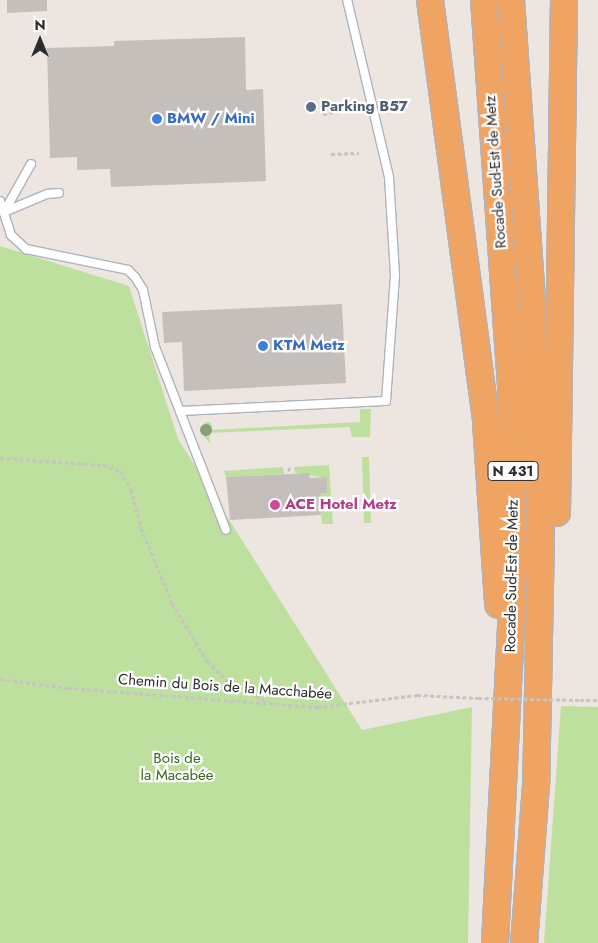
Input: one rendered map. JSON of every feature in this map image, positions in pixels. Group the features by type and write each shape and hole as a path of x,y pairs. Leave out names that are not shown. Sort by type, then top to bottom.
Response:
{"highway":[{"path":"430,0 486,422 507,743"},
{"name":"Rocade Sud-Est de Metz","path":"484,0 511,388 514,568 507,743 495,943"},
{"name":"Rocade Sud-Est de Metz","path":"511,0 538,408 541,544 536,785 524,943"},
{"path":"536,785 547,719 555,622 564,0"}],"lane":[{"path":"180,411 386,401 395,275 389,177 347,0"},
{"path":"4,212 31,164"},
{"path":"4,212 47,194 59,194"},
{"path":"0,201 11,234 26,249 128,270 135,277 143,290 155,347 226,530"}],"path":[{"path":"323,114 346,110"},
{"path":"331,154 358,153"},
{"path":"0,458 103,465 120,471 131,489 141,528 172,603 207,661 227,680 267,702"},
{"path":"289,467 290,474"},
{"name":"Chemin du Bois de la Macchabée","path":"0,679 68,688 317,707 417,696 598,700"}],"green space":[{"name":"Bois de la Macabée","path":"0,246 129,286 178,439 362,730 472,707 468,943 0,943"},
{"path":"360,409 371,409 370,437 352,437 350,427 209,433 210,444 201,432 205,422 211,422 212,430 360,422"},
{"path":"362,457 369,457 371,523 364,523"},
{"path":"329,465 333,524 322,524 320,494 327,493 327,478 295,473 294,467"},
{"path":"283,467 284,474 226,477 224,471"},
{"path":"561,706 598,707 598,943 544,943"}],"building":[{"path":"7,0 47,0 47,11 7,13"},
{"name":"BMW / Mini","path":"245,37 246,90 263,89 266,181 111,187 110,169 77,170 77,157 50,158 47,48 114,46 114,41"},
{"name":"KTM Metz","path":"342,304 346,383 184,391 182,342 164,343 162,312"},
{"name":"ACE Hotel Metz","path":"309,473 310,478 327,477 327,493 320,494 321,515 230,520 226,477"}],"place":[{"name":"Parking B57","path":"311,107"},
{"name":"BMW / Mini","path":"157,119"},
{"name":"KTM Metz","path":"263,346"},
{"name":"ACE Hotel Metz","path":"275,505"}]}
